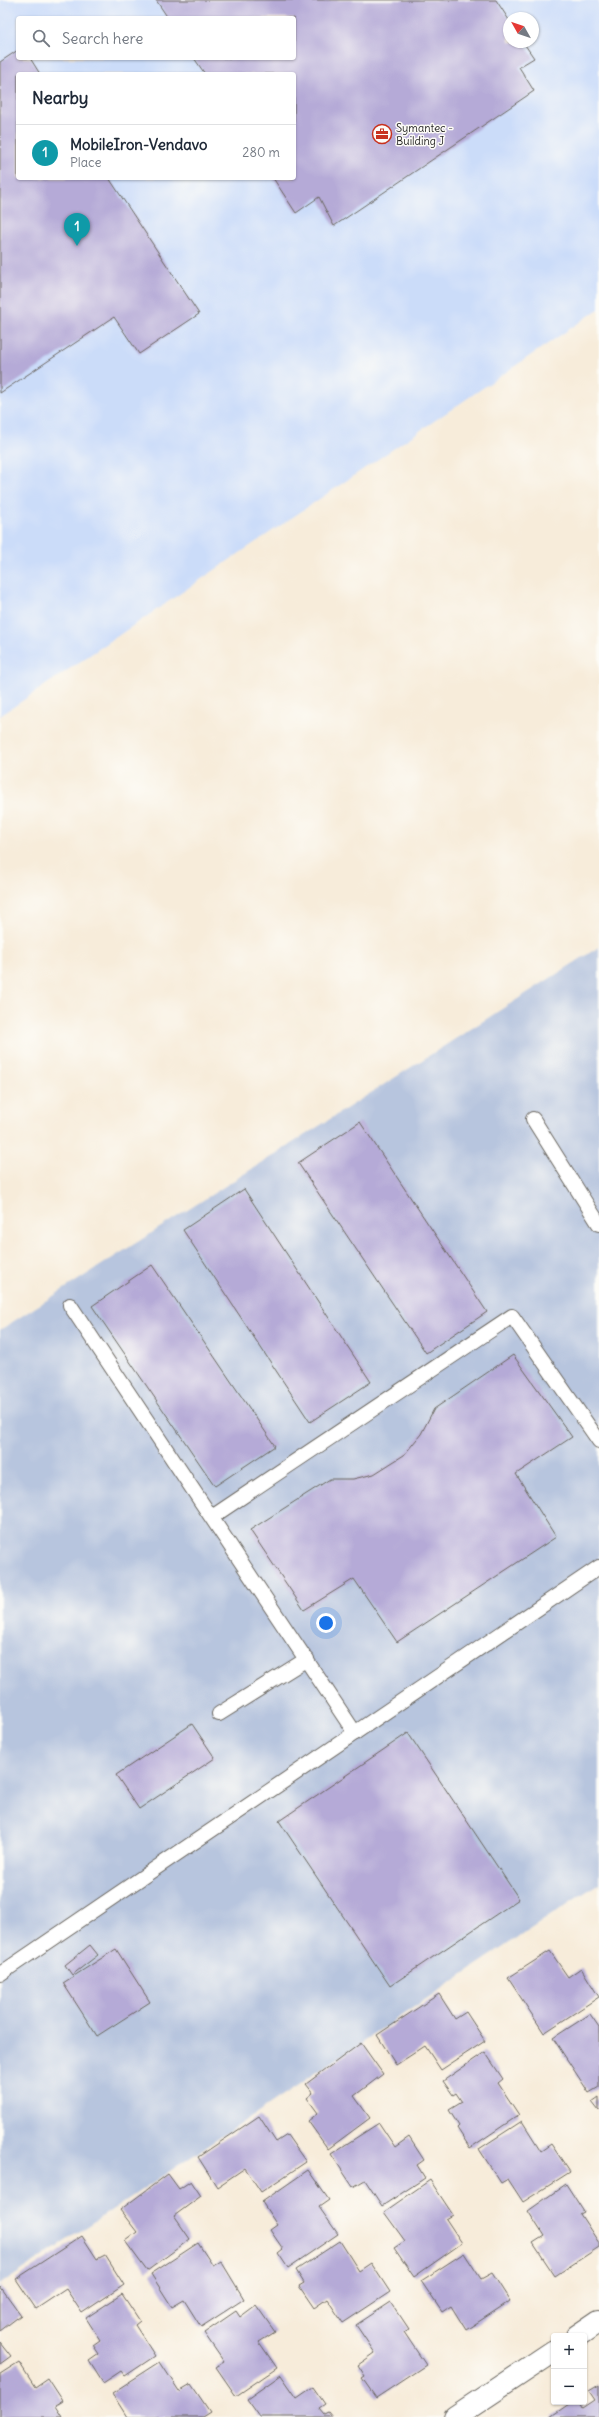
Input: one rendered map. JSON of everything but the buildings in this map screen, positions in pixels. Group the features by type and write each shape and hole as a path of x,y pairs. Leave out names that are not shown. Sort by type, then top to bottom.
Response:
{"street":[{"path":"581,2333 599,2321"},
{"path":"455,2417 551,2353"}],"lane":[{"path":"533,1120 599,1224"},
{"path":"70,1305 355,1733"},
{"path":"212,1517 512,1316 597,1434"},
{"path":"0,1974 599,1567"},
{"path":"219,1714 307,1659"}],"shaded area":[{"path":"0,0 599,0 599,309 0,716"},
{"path":"599,947 599,1883 0,2285 0,1330"}],"place":[{"name":"Symantec - Building J","path":"382,134"},
{"name":"MobileIron-Vendavo","path":"77,246"}]}
